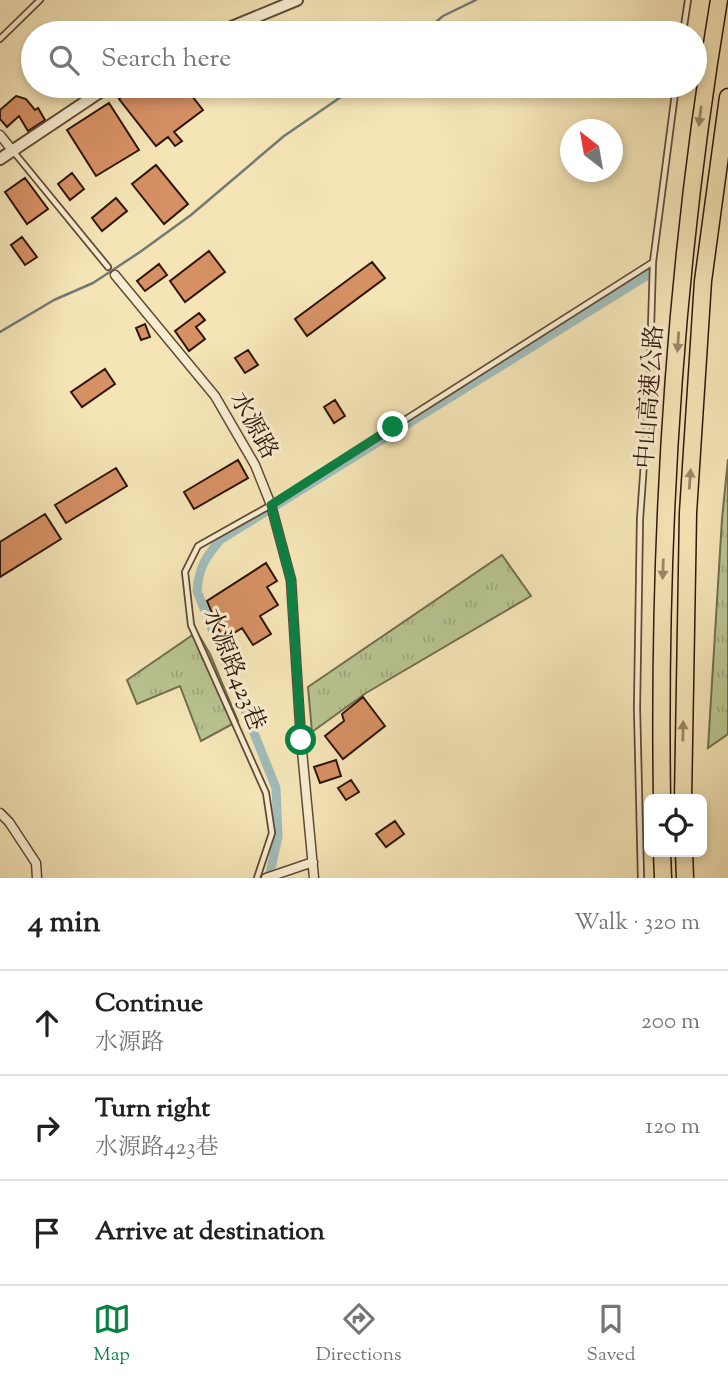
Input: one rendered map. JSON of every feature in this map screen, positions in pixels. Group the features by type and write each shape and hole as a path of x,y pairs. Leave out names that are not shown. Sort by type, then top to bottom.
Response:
{"highway":[{"name":"中山高速公路","path":"707,71 719,0"},
{"name":"中山高速公路","path":"683,794 691,472 703,281 728,97"},
{"name":"中山高速公路","path":"662,794 660,639 665,521 682,286 703,98"},
{"path":"662,857 663,878"},
{"path":"684,857 685,878"}],"street":[{"path":"246,21 296,0"},
{"path":"0,159 91,98"},
{"path":"0,135 12,150"},
{"name":"水源路","path":"115,275 215,397 255,465 271,505 291,580 301,740 314,878"},
{"path":"0,813 36,863 34,870 37,878"},
{"path":"266,878 313,862"}],"lane":[{"path":"0,39 40,0"},
{"path":"685,21 688,0"},
{"path":"641,878 637,708 640,519 649,393 653,262 674,98"},
{"path":"12,150 108,267"},
{"name":"水源路423巷","path":"257,878 272,833 266,793 191,625 185,572 198,546 271,505 653,262"}],"green space":[{"path":"728,459 728,734 708,748 722,519"},
{"path":"502,555 531,596 366,693 312,732 308,687"},
{"path":"197,632 210,654 238,721 201,741 180,686 137,704 127,680"}],"building":[{"path":"16,96 26,99 35,110 38,108 45,120 28,131 19,116 7,127 0,119 0,110"},
{"path":"194,98 203,110 174,132 182,141 175,146 168,137 156,146 119,99"},
{"path":"109,103 139,150 96,176 67,130"},
{"path":"156,165 188,204 164,224 132,184"},
{"path":"72,173 84,189 70,200 58,184"},
{"path":"25,178 48,209 27,224 5,192"},
{"path":"116,198 127,211 102,231 92,218"},
{"path":"22,237 37,257 25,265 11,245"},
{"path":"209,251 225,272 185,302 170,281"},
{"path":"372,262 385,278 307,336 295,319"},
{"path":"159,264 167,275 145,291 137,281"},
{"path":"199,313 205,320 196,327 205,339 189,351 175,331"},
{"path":"145,324 150,337 141,340 136,328"},
{"path":"248,350 258,365 245,373 235,358"},
{"path":"105,369 115,384 82,407 71,392"},
{"path":"335,400 345,416 334,423 324,407"},
{"path":"238,460 248,478 194,509 184,492"},
{"path":"116,468 127,486 66,523 55,505"},
{"path":"45,514 61,539 0,577 0,542"},
{"path":"266,563 277,581 267,587 278,605 260,616 271,634 253,645 242,628 223,640 207,601"},
{"path":"363,697 385,726 343,759 325,736 344,721 342,714"},
{"path":"336,760 341,776 320,783 314,767"},
{"path":"351,780 359,792 346,800 338,788"},
{"path":"395,821 404,834 386,847 376,834"}],"waterway":[{"path":"437,21 476,0"},
{"path":"0,332 54,300 93,283 140,252 191,215 284,136 339,98"},
{"path":"269,878 278,836 276,788 197,591 199,575 207,558 220,540 651,273"}],"route":[{"path":"301,740 291,580 271,505 393,427"}]}
